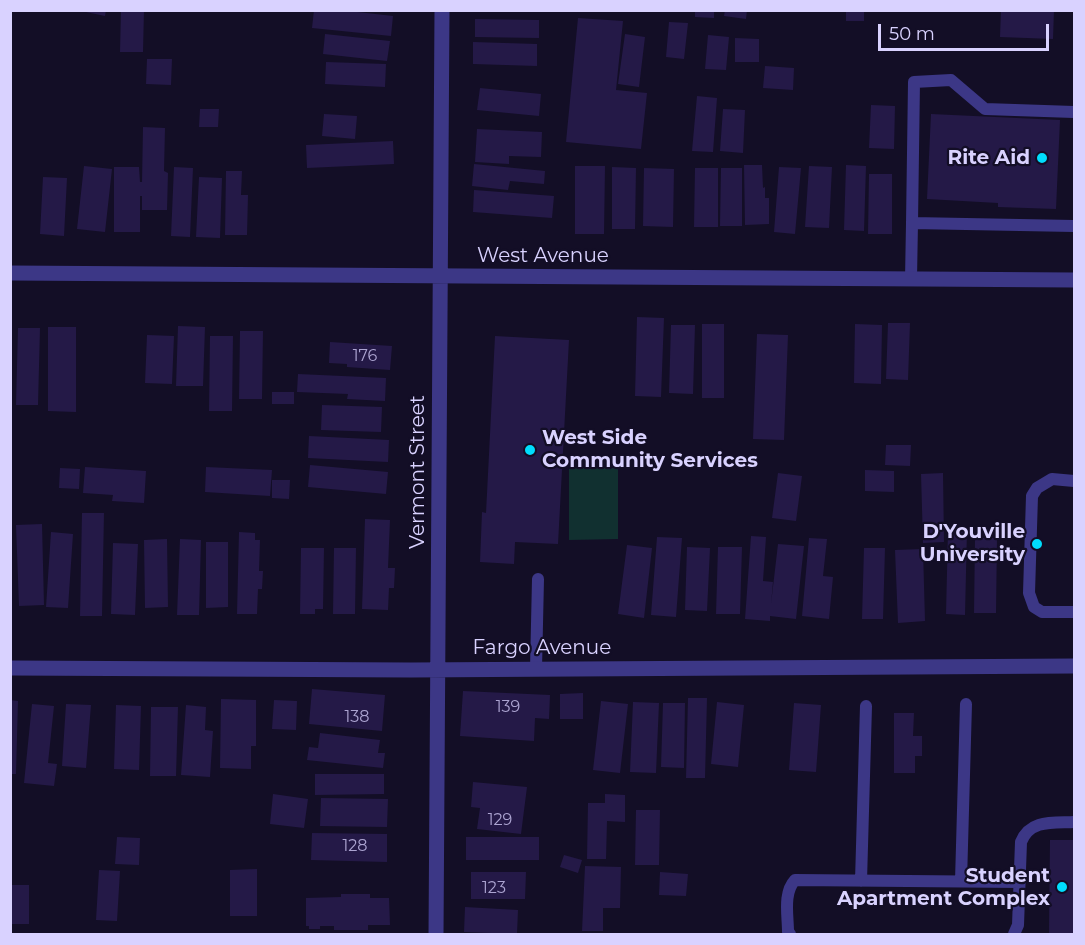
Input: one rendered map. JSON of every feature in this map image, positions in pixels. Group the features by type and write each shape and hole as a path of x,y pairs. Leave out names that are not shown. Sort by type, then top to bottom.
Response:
{"street":[{"name":"Vermont Street","path":"436,934 442,10"},
{"name":"West Avenue","path":"10,273 1074,280"},
{"name":"Fargo Avenue","path":"10,668 438,670 1074,666"}],"lane":[{"path":"911,279 914,82 951,80 985,109 1074,111"},
{"path":"912,224 1074,226"},
{"path":"1074,481 1053,479 1037,488 1032,496 1029,593 1034,607 1042,612 1074,612"},
{"path":"536,669 538,579"},
{"path":"961,881 966,704"},
{"path":"861,880 866,706"},
{"path":"1014,934 1018,925 1021,842 1024,834 1032,827 1044,824 1074,822"},
{"path":"790,934 788,932 787,895 790,885 795,880 1020,882"}],"green space":[{"path":"569,468 618,468 618,539 569,540"}],"building":[{"path":"87,10 106,10 105,16 86,12"},
{"path":"121,10 144,10 143,52 120,52"},
{"path":"314,10 340,10 393,16 391,36 312,28"},
{"path":"695,10 714,10 714,18 695,17"},
{"path":"725,10 747,10 746,19 724,16"},
{"path":"846,10 864,10 864,21 846,21"},
{"path":"1001,10 1054,10 1053,39 1000,37"},
{"path":"578,18 623,21 616,90 647,93 641,149 566,142"},
{"path":"475,19 539,20 539,38 475,37"},
{"path":"669,22 688,23 684,59 666,57"},
{"path":"325,34 390,41 387,61 323,54"},
{"path":"625,34 645,37 639,87 618,84"},
{"path":"708,35 729,37 726,70 705,69"},
{"path":"735,38 759,39 759,62 735,62"},
{"path":"473,42 537,44 537,66 473,64"},
{"path":"147,59 172,59 171,85 146,84"},
{"path":"326,62 386,64 385,87 325,84"},
{"path":"765,66 794,68 793,90 763,88"},
{"path":"480,88 541,94 539,116 477,110"},
{"path":"697,96 717,98 713,152 692,151"},
{"path":"871,105 895,106 894,149 869,148"},
{"path":"200,109 219,109 218,127 199,127"},
{"path":"723,109 745,110 743,153 720,151"},
{"path":"324,114 357,116 355,139 322,136"},
{"path":"931,114 1060,120 1056,209 998,207 998,203 927,199"},
{"path":"143,127 165,128 164,171 168,173 167,210 142,210 142,196 140,196 140,232 114,232 114,167 139,167 140,182 142,182"},
{"path":"477,129 542,132 541,157 509,156 509,164 475,162"},
{"path":"393,141 394,164 307,168 306,145"},
{"path":"474,164 545,171 544,184 510,181 508,190 472,186"},
{"path":"744,165 762,165 765,198 769,198 769,224 745,225"},
{"path":"846,165 866,166 864,231 844,230"},
{"path":"84,166 112,169 105,232 77,229"},
{"path":"575,166 605,166 604,234 575,234"},
{"path":"809,166 832,167 829,228 805,227"},
{"path":"174,167 193,168 190,237 171,236"},
{"path":"612,167 636,168 635,229 612,229"},
{"path":"779,167 801,168 795,234 774,232"},
{"path":"644,168 674,169 673,227 643,226"},
{"path":"695,168 718,168 718,227 694,227"},
{"path":"721,168 742,168 742,226 720,226"},
{"path":"226,171 242,171 241,195 248,195 247,235 225,235"},
{"path":"869,174 892,174 892,234 868,234"},
{"path":"43,177 67,178 64,236 40,234"},
{"path":"199,177 222,178 220,238 196,237"},
{"path":"474,190 554,196 552,218 473,212"},
{"path":"637,317 664,318 661,397 635,396"},
{"path":"888,323 910,323 908,380 886,379"},
{"path":"702,324 724,324 724,398 702,398"},
{"path":"855,324 882,325 881,384 854,383"},
{"path":"671,325 695,325 693,394 669,393"},
{"path":"178,326 205,327 203,386 176,386"},
{"path":"48,327 76,327 76,412 48,411"},
{"path":"18,328 40,328 38,405 16,405"},
{"path":"240,331 263,331 262,399 239,399"},
{"path":"757,334 788,335 784,440 753,439"},
{"path":"147,335 174,336 172,384 145,383"},
{"path":"210,336 233,336 232,411 209,411"},
{"path":"495,336 569,340 558,544 515,542 514,564 480,562 482,512 486,513"},
{"path":"330,342 392,346 390,370 347,367 347,364 329,363"},
{"path":"298,374 386,378 385,401 347,399 348,394 297,392"},
{"path":"272,392 294,392 294,404 272,404"},
{"path":"322,405 382,407 381,432 321,430"},
{"path":"309,436 389,440 388,462 308,458"},
{"path":"886,445 911,445 910,466 885,465"},
{"path":"310,465 388,472 386,494 308,487"},
{"path":"85,467 146,471 144,503 112,501 113,495 83,493"},
{"path":"206,467 272,470 270,496 205,492"},
{"path":"60,468 80,469 79,489 59,488"},
{"path":"865,470 894,471 894,492 865,491"},
{"path":"778,473 802,476 796,521 772,518"},
{"path":"943,473 944,542 923,543 921,474"},
{"path":"272,480 290,480 289,499 272,498"},
{"path":"82,513 104,513 102,616 80,616"},
{"path":"365,519 390,520 388,568 395,568 394,588 389,588 388,610 362,609"},
{"path":"42,524 44,605 19,606 16,525"},
{"path":"948,530 967,530 965,615 946,614"},
{"path":"51,532 73,534 68,608 46,607"},
{"path":"239,532 255,533 255,540 260,540 259,571 263,571 262,589 258,589 257,614 237,614"},
{"path":"751,536 766,537 763,581 773,582 771,604 778,544 804,546 796,619 770,616 770,621 745,619"},
{"path":"657,537 682,538 676,617 651,615"},
{"path":"809,538 827,539 823,576 833,577 829,619 802,616"},
{"path":"975,538 997,538 996,613 974,613"},
{"path":"167,539 168,607 145,608 144,540"},
{"path":"180,539 201,540 199,615 177,615"},
{"path":"206,542 228,542 228,607 206,608"},
{"path":"113,543 138,544 135,615 111,614"},
{"path":"627,545 652,548 644,618 618,614"},
{"path":"687,547 710,548 707,611 685,610"},
{"path":"718,547 742,547 740,614 716,614"},
{"path":"301,548 324,548 323,609 315,609 315,614 300,614"},
{"path":"334,548 356,548 355,614 333,614"},
{"path":"864,548 885,548 883,619 862,619"},
{"path":"923,549 925,621 898,623 895,550"},
{"path":"312,689 385,695 382,731 309,724"},
{"path":"463,691 550,695 549,719 535,718 534,741 460,736"},
{"path":"583,693 583,719 560,719 560,694"},
{"path":"688,698 707,698 705,778 686,778"},
{"path":"221,699 256,700 256,746 251,746 251,769 220,768"},
{"path":"10,700 18,701 16,774 10,774"},
{"path":"274,700 297,701 296,730 272,729"},
{"path":"601,701 628,704 620,773 593,770"},
{"path":"633,702 659,703 656,773 630,772"},
{"path":"717,702 744,705 738,767 711,764"},
{"path":"663,703 685,703 684,768 661,767"},
{"path":"794,703 821,705 816,772 789,770"},
{"path":"32,704 54,706 48,763 57,764 54,786 24,783"},
{"path":"66,704 91,705 86,768 62,766"},
{"path":"116,705 141,706 139,770 114,769"},
{"path":"186,705 206,707 205,730 213,731 210,777 181,775"},
{"path":"151,707 178,707 176,776 150,776"},
{"path":"894,713 914,713 913,736 922,736 922,756 915,756 915,773 894,773"},
{"path":"320,733 380,740 378,753 385,753 383,768 307,760 309,747 318,748"},
{"path":"315,774 384,774 384,794 315,795"},
{"path":"473,782 527,787 521,834 477,829 480,808 471,807"},
{"path":"273,794 308,799 304,828 270,824"},
{"path":"605,794 625,795 625,822 607,821 606,859 587,859 588,803 605,803"},
{"path":"321,798 388,799 387,827 320,826"},
{"path":"636,810 660,810 659,865 635,865"},
{"path":"312,833 387,834 387,862 311,860"},
{"path":"117,837 140,838 139,865 115,864"},
{"path":"466,837 539,837 539,860 466,860"},
{"name":"Student Apartment Complex","path":"1050,840 1074,840 1074,934 1049,934"},
{"path":"564,855 582,860 578,873 560,867"},
{"path":"585,866 621,867 620,908 603,908 603,931 582,931"},
{"path":"257,869 257,916 230,916 230,870"},
{"path":"99,870 120,871 117,921 96,920"},
{"path":"471,872 526,872 525,899 471,899"},
{"path":"660,872 688,874 686,896 659,895"},
{"path":"10,885 29,885 29,924 10,924"},
{"path":"341,894 370,894 370,898 389,898 390,925 368,925 368,930 334,930 334,926 309,929 309,926 306,926 306,898 341,897"},
{"path":"465,907 518,910 517,934 464,932"}],"place":[{"name":"Rite Aid","path":"1042,158"},
{"name":"West Side Community Services","path":"530,450"},
{"name":"D'Youville University","path":"1037,544"},
{"name":"Student Apartment Complex","path":"1062,887"}]}
